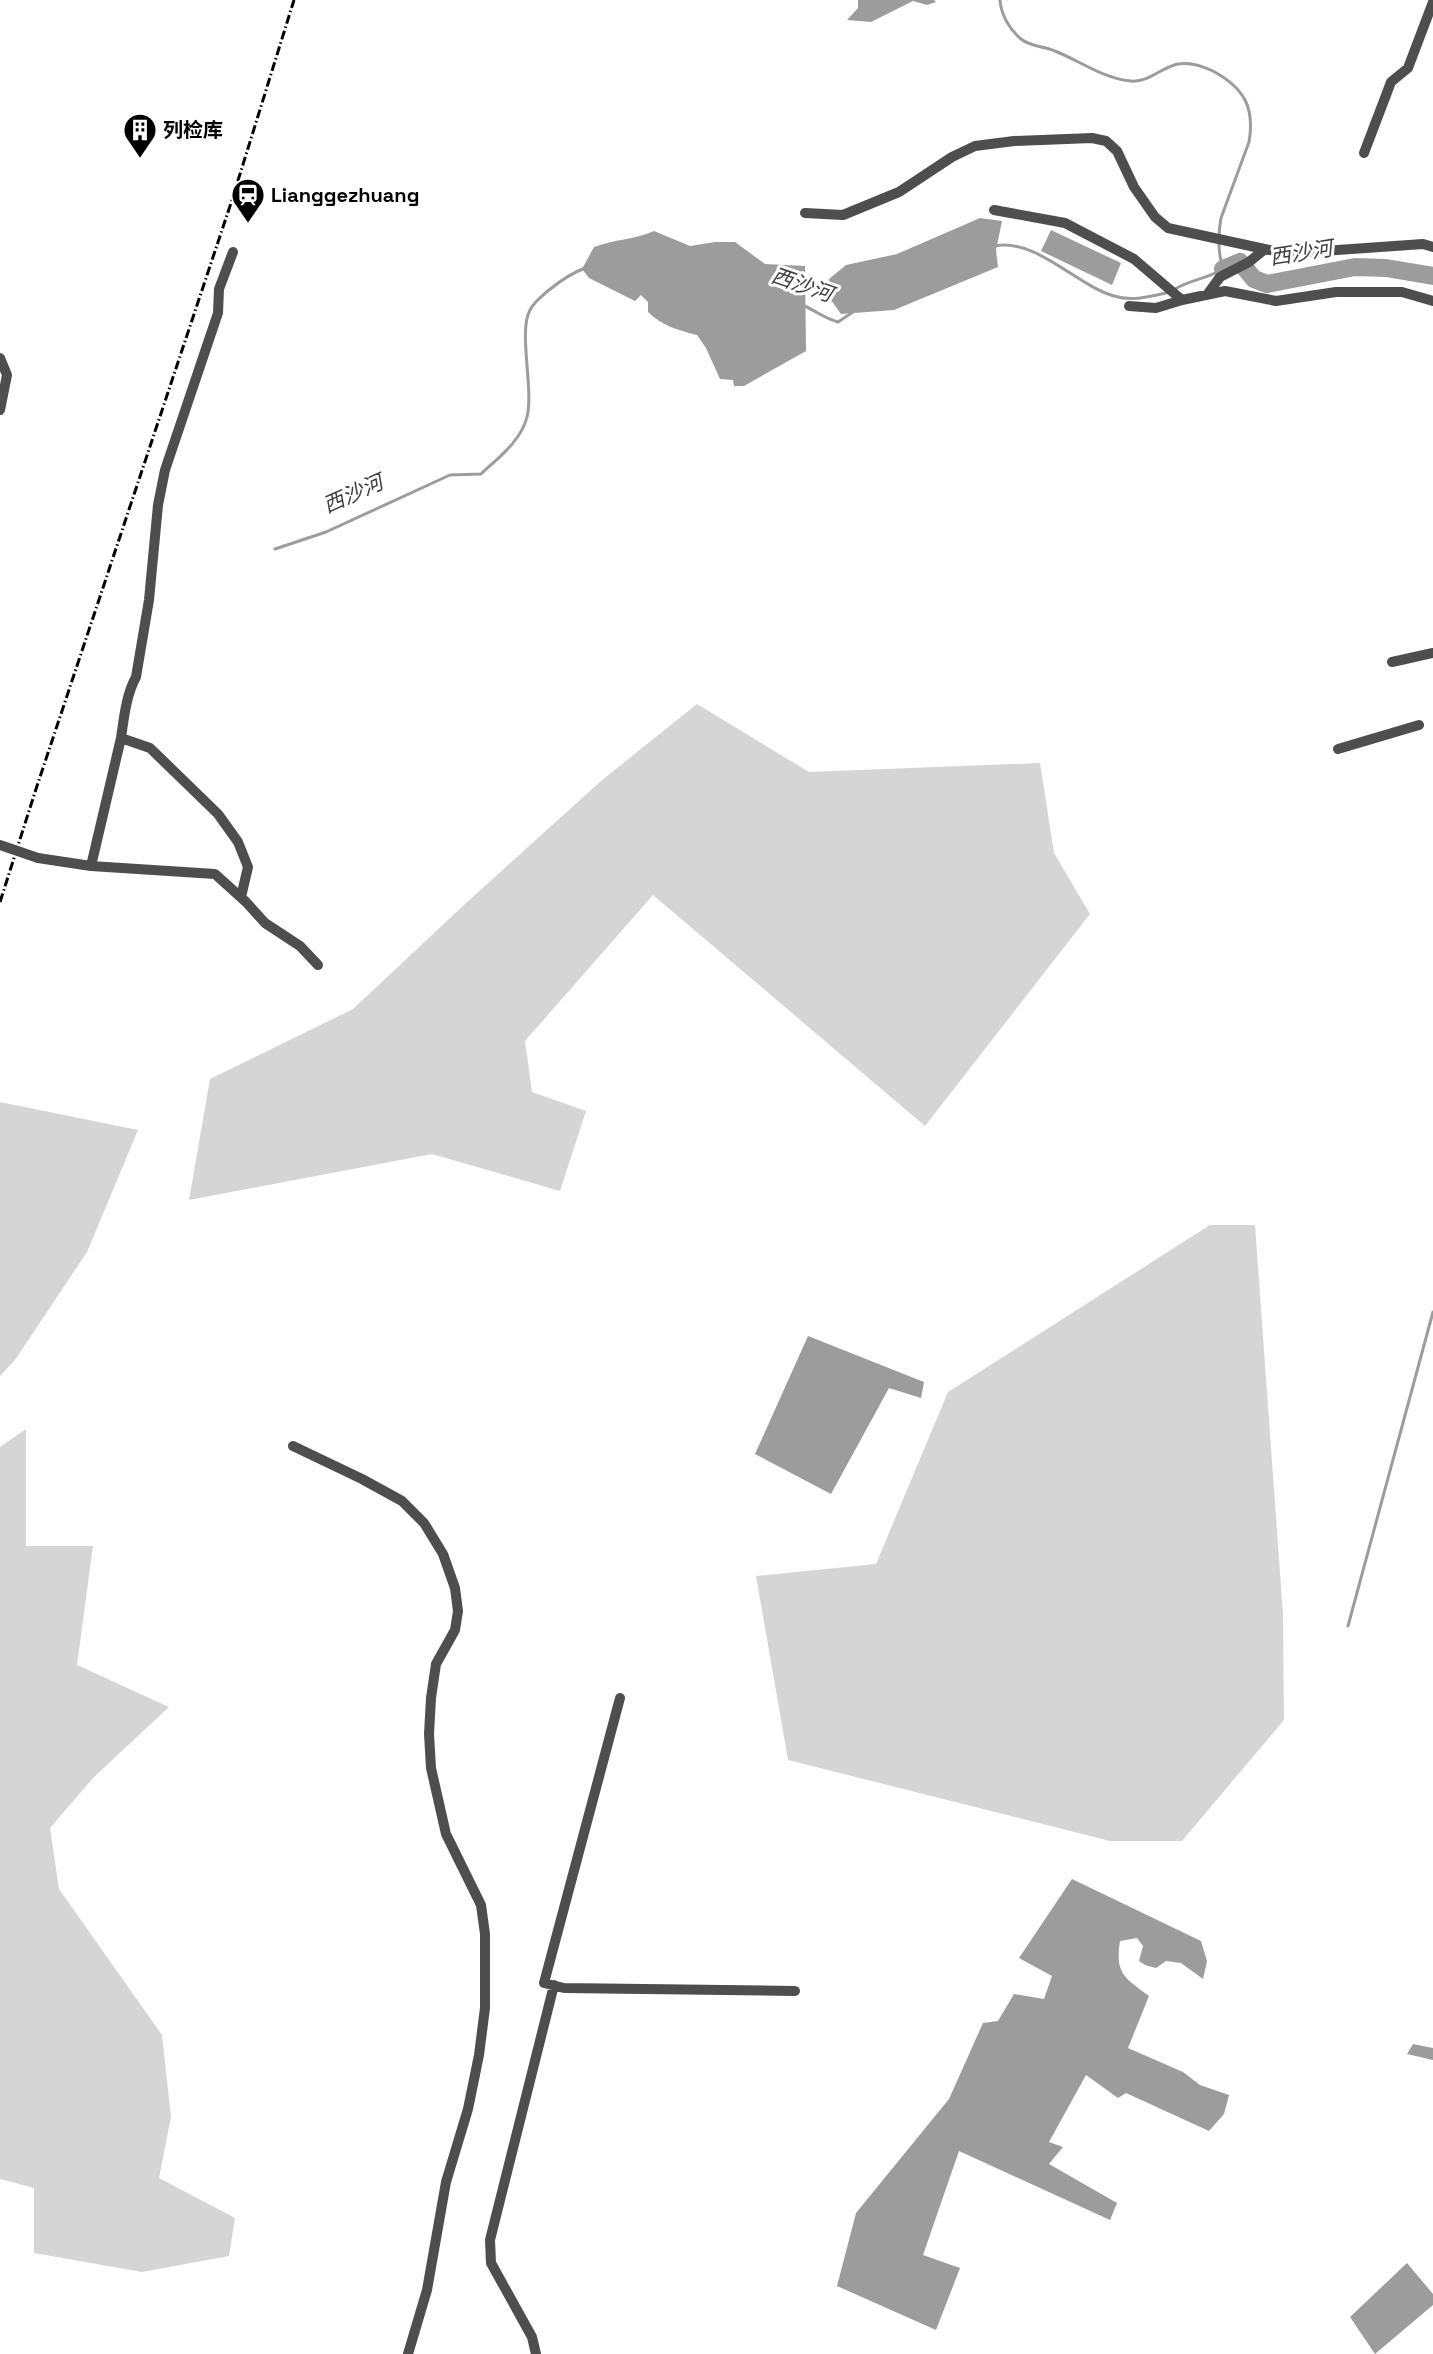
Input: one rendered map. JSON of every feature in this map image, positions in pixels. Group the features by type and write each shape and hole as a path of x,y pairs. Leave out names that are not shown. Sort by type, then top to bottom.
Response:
{"street":[{"path":"1365,153 1390,82 1408,68 1433,2"},
{"path":"805,213 843,215 899,192 952,157 975,146 1014,141 1092,138 1106,141 1118,151 1134,187 1155,217 1168,228 1265,249 1309,252 1423,244 1433,247"},
{"path":"994,210 1065,223 1134,259 1182,300"},
{"path":"1207,295 1220,277 1249,262 1265,249"},
{"path":"91,866 121,738 123,719 136,677 149,600 158,505 165,470 218,313 219,289 233,252"},
{"path":"1129,306 1156,308 1225,291 1276,301 1336,292 1402,292 1433,301"},
{"path":"0,358 7,375 0,410"},
{"path":"1392,662 1433,653"},
{"path":"1338,749 1419,726"},
{"path":"121,738 150,748 218,813 238,842 248,867 241,897"},
{"path":"0,846 38,858 91,866 214,874 265,922 300,946 318,965"},
{"path":"293,1446 402,1501 424,1523 443,1554 455,1588 458,1611 455,1630 436,1664 429,1734 431,1768 446,1834 481,1905 485,1934 485,2008 479,2055 468,2109 446,2182 427,2290 408,2354"},
{"path":"621,1698 544,1983 564,1988 795,1991"},
{"path":"536,2354 532,2337 491,2263 490,2240 554,1985"}],"shaded area":[{"path":"697,704 809,772 1040,763 1054,853 1090,914 925,1126 653,895 525,1041 532,1092 586,1111 560,1191 432,1154 189,1200 210,1079 353,1009 601,781"},
{"path":"0,1102 138,1130 87,1252 15,1360 0,1376"},
{"path":"1210,1225 1255,1225 1283,1615 1284,1720 1182,1841 1110,1841 788,1760 756,1576 876,1564 948,1392"},
{"path":"26,1429 26,1546 93,1546 77,1665 169,1707 93,1778 50,1828 59,1889 162,2035 171,2117 159,2178 235,2218 229,2256 142,2272 34,2253 34,2188 0,2179 0,1447"}],"water":[{"path":"858,0 934,0 936,2 927,5 913,1 871,22 847,20 858,8"},
{"path":"980,218 1002,221 996,250 998,267 894,310 841,314 831,300 829,279 846,265 897,254"},
{"path":"1051,230 1121,263 1112,285 1041,251"},
{"path":"654,231 690,246 735,242 765,264 805,266 806,351 744,386 734,386 733,380 720,379 706,348 697,335 659,321 648,312 648,302 641,295 635,301 589,278 582,269 594,247"},
{"path":"808,1336 924,1382 921,1398 889,1388 831,1494 755,1454"},
{"path":"1072,1879 1201,1941 1207,1961 1203,1979 1181,1963 1166,1961 1156,1968 1145,1965 1139,1961 1143,1946 1137,1938 1120,1941 1119,1961 1123,1974 1149,1996 1128,2048 1183,2072 1200,2085 1229,2095 1224,2114 1209,2131 1126,2093 1118,2098 1086,2075 1049,2142 1063,2147 1049,2164 1117,2203 1110,2220 959,2151 923,2255 960,2268 936,2330 837,2286 856,2213 949,2099 983,2023 998,2021 1014,1994 1044,1999 1052,1976 1019,1958"},
{"path":"1413,2044 1433,2048 1433,2060 1407,2054"},
{"path":"1407,2263 1433,2294 1433,2305 1375,2354 1350,2317"}],"waterway":[{"path":"1000,0 1007,22 1013,31 1029,44 1055,51 1121,80 1143,80 1178,64 1201,66 1224,77 1233,84 1245,100 1250,119 1249,142 1221,218 1219,244 1223,269 1175,289"},
{"name":"西沙河","path":"995,246 1010,245 1041,255 1085,282 1121,298 1149,297 1170,292"},
{"name":"西沙河","path":"1223,269 1240,262 1254,279 1267,284 1355,267 1386,268 1433,276"},
{"name":"西沙河","path":"275,549 326,532 450,475 481,474 520,434 527,417 529,391 525,332 530,310 538,299 553,287 585,268"},
{"name":"西沙河","path":"802,305 838,322 853,312"},
{"path":"1348,1626 1433,1312"}],"railway":[{"path":"0,902 231,203 294,0"}],"place":[{"name":"列检库","path":"140,159"},
{"name":"Lianggezhuang","path":"248,224"}]}
